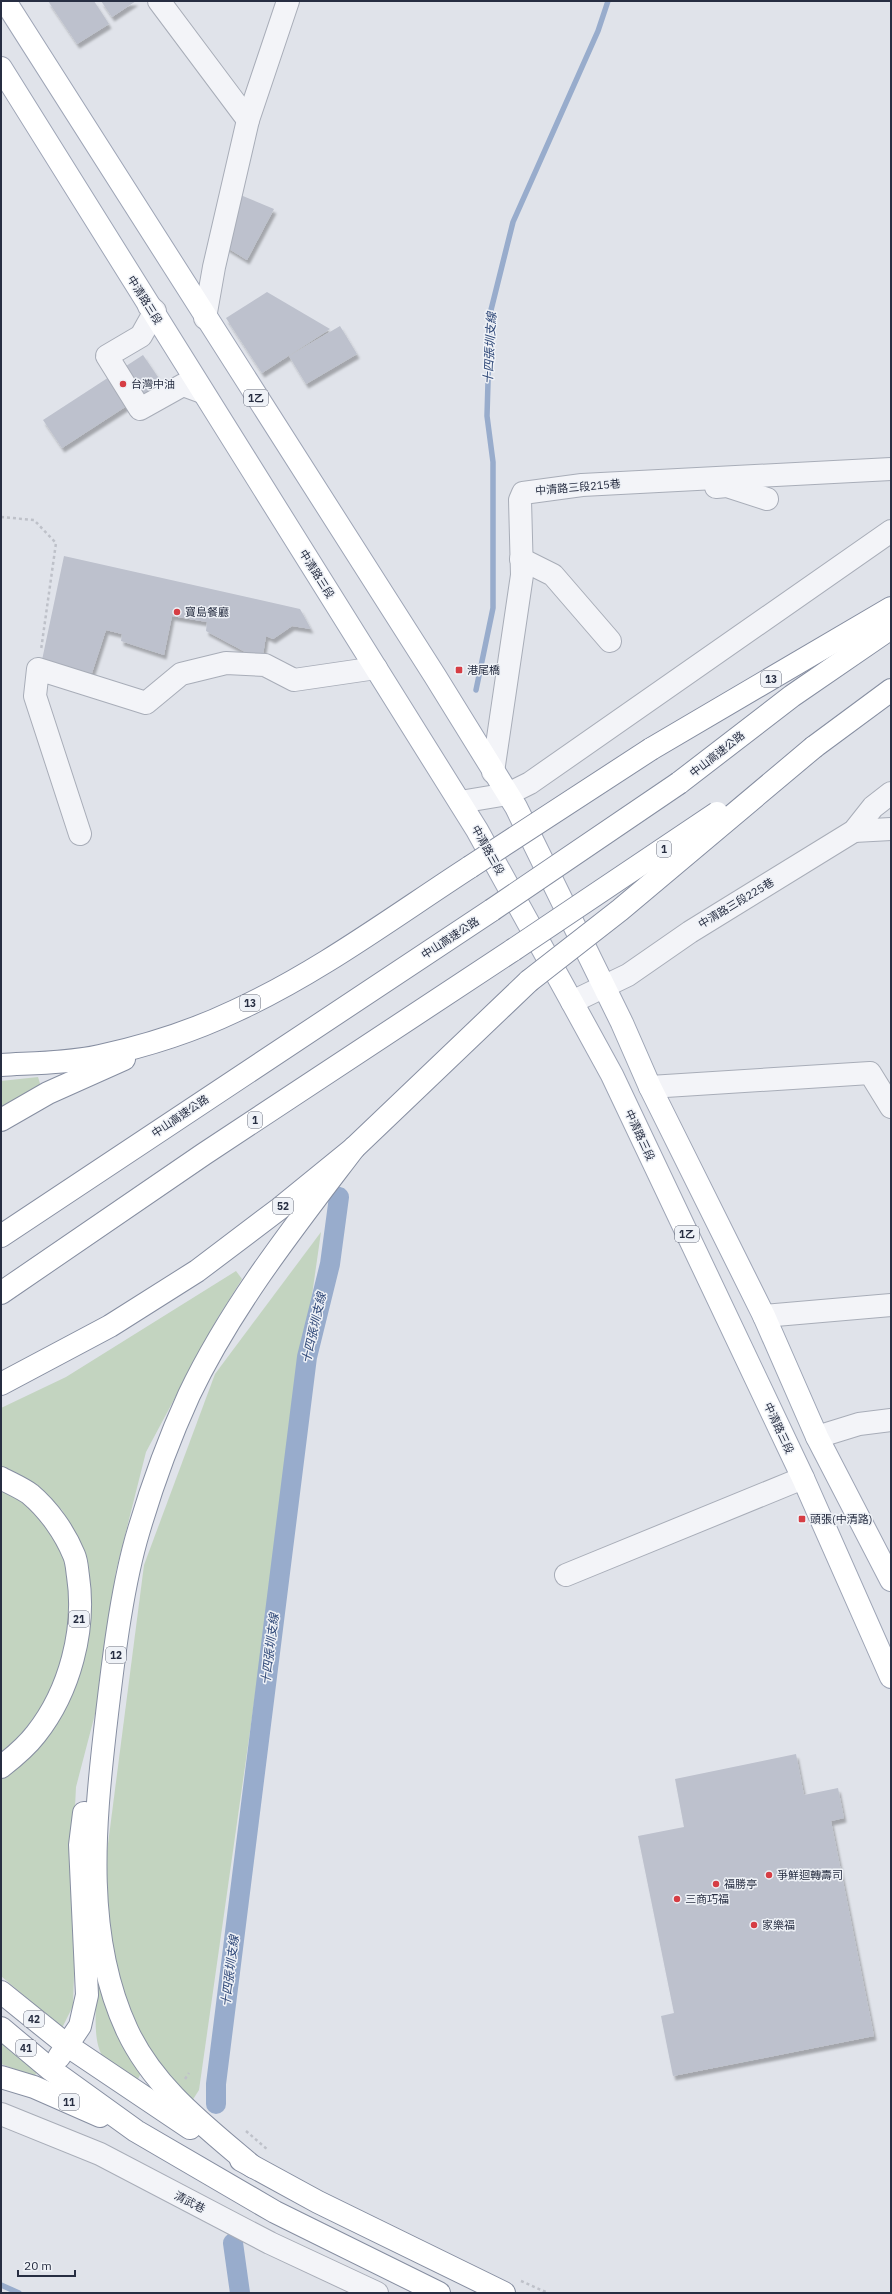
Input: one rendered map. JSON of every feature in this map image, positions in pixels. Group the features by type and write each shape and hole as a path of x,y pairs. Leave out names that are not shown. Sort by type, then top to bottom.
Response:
{"main road":[{"name":"1乙","path":"5,1 205,318 435,676 508,794 603,987 650,1087 764,1316 817,1437 891,1580"},
{"name":"中清路三段","path":"1,68 202,392 460,802 572,1002 612,1075 803,1478 891,1677"},
{"name":"13","path":"1,1065 57,1062 100,1056 172,1036 235,1012 307,972 651,749 891,608"},
{"name":"中山高速公路","path":"1,1236 492,910 679,783 792,696 891,628"},
{"name":"1","path":"1,1293 204,1154 513,950 814,747 891,690"},
{"name":"52","path":"1,1384 110,1326 197,1271 279,1209 354,1148 529,981 620,910 814,747"},
{"path":"1,1120 48,1094 172,1036"},
{"name":"12","path":"253,2168 177,2102 161,2084 127,2031 112,1992 102,1945 97,1893 96,1839 108,1706 124,1602 136,1541 157,1474 189,1395 228,1322 270,1260 354,1148"},
{"name":"21","path":"1,1478 30,1494 58,1525 75,1556 80,1595 78,1636 72,1660 56,1702 37,1733 21,1752 1,1767"},
{"path":"108,1706 86,1801 81,1838 82,1907 87,1995 85,2011 80,2026 68,2046 50,2069 136,2131 275,2212 439,2293"},
{"name":"42","path":"1,1992 68,2046"},
{"name":"41","path":"1,2028 50,2069"},
{"path":"68,2046 102,2071 253,2168 380,2233 512,2287"},
{"name":"11","path":"1,2077 34,2087 136,2131"}],"street":[{"path":"205,318 214,267 248,120 288,1"},
{"path":"166,3 248,120"},
{"path":"151,310 141,336 107,356 123,384 140,409 183,385 202,392"},
{"name":"中清路三段215巷","path":"493,772 522,575 520,500 523,493 582,485 891,469"},
{"path":"614,484 618,494 727,486 767,499"},
{"path":"460,802 508,794 530,783 891,531"},
{"path":"521,558 553,575 610,641"},
{"path":"80,834 34,696 38,669 146,703 181,674 226,663 265,665 294,680 376,668"},
{"name":"中清路三段225巷","path":"572,1002 628,975 690,932 854,831 873,807 891,793"},
{"path":"854,831 891,829"},
{"path":"650,1087 870,1073 891,1107"},
{"path":"764,1316 891,1305"},
{"path":"817,1437 859,1424 891,1420"},
{"path":"566,1575 803,1478"},
{"name":"清武巷","path":"1,2114 100,2154 270,2243 377,2293"}],"path":[{"path":"1,517 34,520 56,543 38,669"},
{"path":"183,2082 189,2073"},
{"path":"240,2127 270,2151"},
{"path":"512,2287 548,2293"}],"green space":[{"path":"38,1077 41,1087 1,1111 1,1081"},
{"path":"321,1232 199,2090 192,2101 164,2070 135,2029 111,1960 105,1867 144,1565 215,1374"},
{"path":"236,1271 242,1279 217,1319 146,1452 116,1571 101,1691 76,1787 72,1867 75,1945 73,2006 62,2028 1,1976 1,1771 62,1712 78,1540 62,1510 25,1478 1,1467 1,1408 66,1377"},
{"path":"1,1483 18,1489 73,1564 78,1619 55,1690 7,1752 1,1754"},
{"path":"97,1984 102,1984 142,2071 136,2083 107,2061 100,2051 96,2033"},
{"path":"1,2041 38,2072 34,2076 1,2064"}],"building":[{"path":"48,1 94,1 109,24 77,44"},
{"path":"101,1 136,1 112,17"},
{"path":"238,194 274,209 247,260 226,247"},
{"path":"267,292 330,329 262,373 226,318"},
{"path":"340,326 357,354 306,384 289,356"},
{"path":"143,355 162,383 62,448 43,420"},
{"name":"寶島餐廳","path":"64,556 300,609 311,629 292,626 273,639 266,636 262,661 206,631 207,622 172,616 164,655 121,641 122,634 106,630 92,673 42,660"},
{"name":"家樂福","path":"796,1754 804,1795 838,1788 844,1818 831,1821 874,2036 673,2076 661,2016 674,2013 638,1836 684,1827 675,1779"}],"waterway":[{"name":"十四張圳支線","path":"476,690 493,608 493,462 487,416 490,314 513,222 598,31 608,1"},
{"name":"十四張圳支線","path":"216,2104 216,2084 307,1357 330,1264 339,1197"},
{"name":"十四張圳支線","path":"233,2243 240,2293"},
{"path":"1,2285 19,2293"}],"place":[{"name":"台灣中油","path":"123,384"},
{"name":"寶島餐廳","path":"177,612"},
{"name":"港尾橋","path":"459,670"},
{"name":"頭張(中清路)","path":"802,1519"},
{"name":"爭鮮迴轉壽司","path":"769,1875"},
{"name":"福勝亭","path":"716,1884"},
{"name":"三商巧福","path":"677,1899"},
{"name":"家樂福","path":"754,1925"}]}
